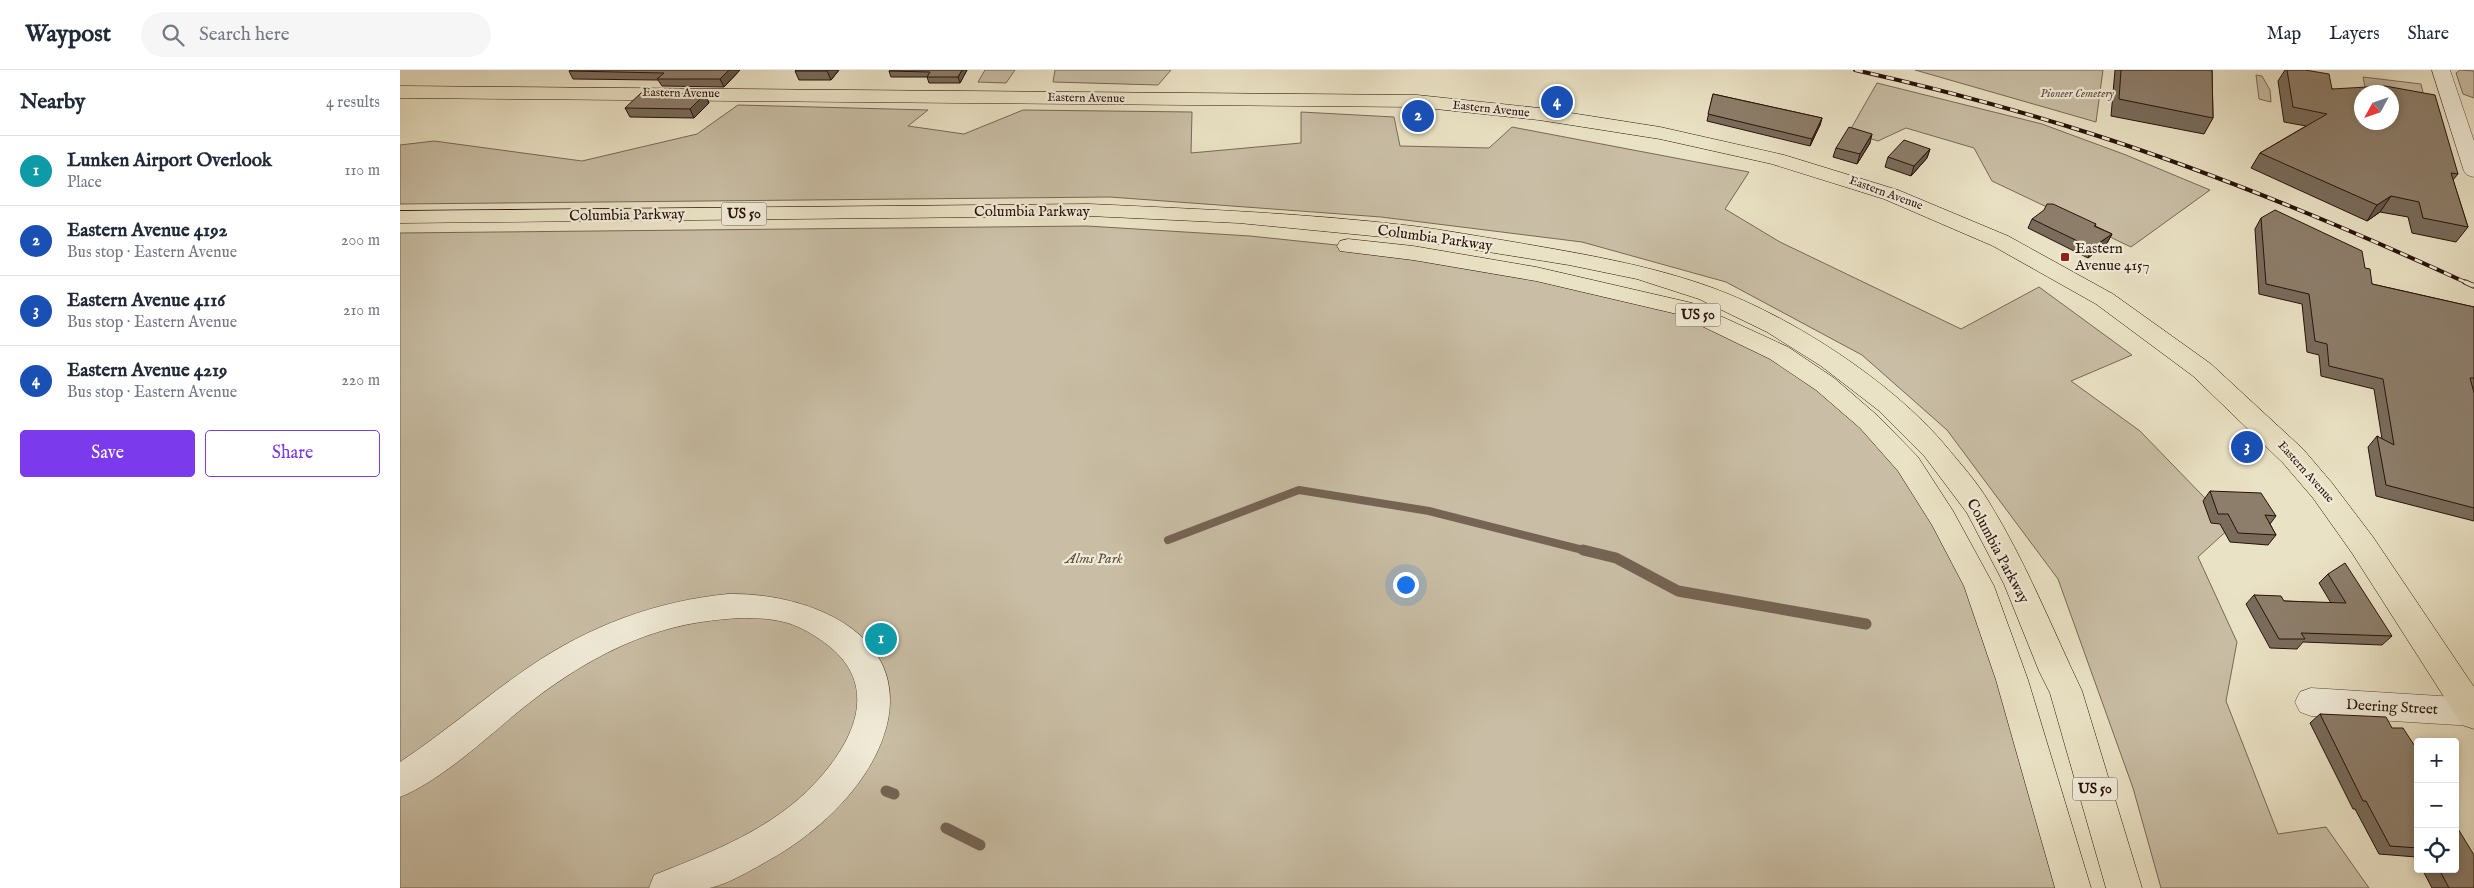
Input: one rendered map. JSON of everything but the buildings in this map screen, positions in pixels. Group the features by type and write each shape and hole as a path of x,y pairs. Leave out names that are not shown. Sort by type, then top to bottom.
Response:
{"main road":[{"name":"Eastern Avenue","path":"400,92 1417,101 1541,114 1612,125 1749,153 1843,177 1918,204 1975,228 2030,256 2132,316 2206,374 2250,413 2293,456 2342,513 2473,714"},
{"name":"Columbia Parkway","path":"400,217 1089,210 1239,217 1414,233 1569,258 1642,273 1706,294 1776,327 1830,360 1887,404 1934,450 1978,506 2019,584 2055,671 2066,691 2124,888"},
{"name":"Columbia Parkway","path":"400,233 1088,226 1158,230 1279,239 1413,253 1536,274 1684,308 1779,353 1825,384 1869,422 1908,464 1943,519 1979,586 2012,680 2073,888"}],"street":[{"path":"2441,70 2474,171"},
{"path":"400,782 465,736 525,688 571,657 620,633 667,617 714,607 744,606 788,611 812,620 853,649 866,665 873,712 864,739 849,767 833,788 799,821 748,854 668,888"},
{"name":"Deering Street","path":"2311,702 2473,714"}],"green space":[{"path":"985,70 1015,70 1006,83 978,82"},
{"path":"1055,70 1171,70 1158,85 1053,82"},
{"name":"Pioneer Cemetery","path":"1915,70 2103,70 2096,122"},
{"path":"2460,70 2474,71 2474,98 2463,94 2456,73"},
{"path":"2256,75 2262,76 2270,90 2271,102 2259,99"},
{"path":"2363,77 2421,84 2427,110 2399,96 2399,85 2365,85"},
{"path":"1877,83 2042,124 2126,155 2210,190 2131,247 1992,181 1974,148 1906,128 1878,141 1849,132"},
{"path":"738,105 928,110 908,126 964,134 1023,110 1192,112 1191,153 1301,143 1301,112 1394,117 1400,146 1489,148 1512,127 1749,172 1725,209 1780,242 1961,329 2039,287 2132,355 2071,381 2140,431 2232,526 2198,557 2237,642 2226,701 2278,834 2326,827 2369,888 2161,888 2133,788 2058,579 1947,430 1862,355 1726,282 1582,242 1381,217 1110,197 400,204 400,145 434,141 582,161 697,134"},
{"name":"Alms Park","path":"1087,226 1250,236 1413,253 1684,308 1825,384 1943,519 2073,888 400,888 400,233"}],"waterway":[{"path":"1168,540 1299,490 1429,511 1584,550"},
{"path":"1584,550 1616,558 1678,591 1866,624"},
{"path":"886,791 894,794"},
{"path":"946,828 980,845"}],"railway":[{"path":"1855,70 2004,108 2140,150 2282,203 2467,283"},
{"path":"2465,282 2474,286"}],"place":[{"name":"Eastern Avenue 4219","path":"1557,102"},
{"name":"Eastern Avenue 4192","path":"1418,116"},
{"name":"Eastern Avenue 4157","path":"2065,257"},
{"name":"Eastern Avenue 4116","path":"2247,447"},
{"name":"Lunken Airport Overlook","path":"881,639"}]}
